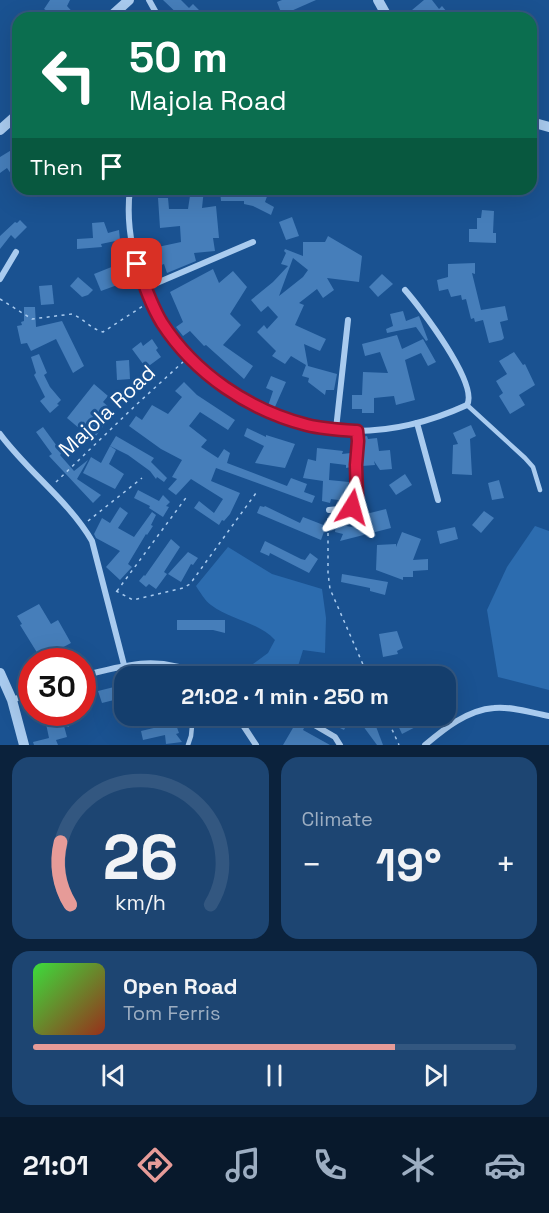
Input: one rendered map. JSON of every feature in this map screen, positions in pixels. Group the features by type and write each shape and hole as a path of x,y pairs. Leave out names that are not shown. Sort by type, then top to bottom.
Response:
{"street":[{"path":"116,12 129,0"},
{"path":"0,130 12,119"},
{"path":"130,195 130,231 145,288 162,323 188,358 209,377 256,406 308,425 357,431 417,423 467,405 469,396 448,347 405,290"},
{"path":"145,288 253,243"},
{"path":"0,279 15,252"},
{"path":"336,429 348,320"},
{"path":"417,423 438,500"},
{"path":"329,510 350,508 356,501 357,431"},
{"path":"0,434 82,525 92,541 124,665"},
{"path":"96,672 124,665 144,663 179,666"},
{"path":"0,673 12,700 24,745"},
{"path":"12,700 18,698"},
{"path":"425,745 460,719 484,710 503,708 549,716"},
{"path":"244,726 256,745"},
{"path":"316,726 335,737 340,745"}],"lane":[{"path":"467,405 533,467 540,490"},
{"path":"188,745 192,726"}],"path":[{"path":"0,299 32,319 72,314 103,332 151,301"},
{"name":"Majola Road","path":"49,489 188,358"},
{"path":"82,525 142,478"},
{"path":"116,591 133,600 187,586 256,493"},
{"path":"107,599 116,591 188,495"},
{"path":"329,510 330,589 364,666"},
{"path":"390,726 399,745"}],"shaded area":[{"path":"535,526 549,531 549,690 498,677 487,610 507,567"},
{"path":"228,547 272,574 322,589 326,618 325,653 303,650 298,666 254,666 253,664 268,653 275,640 261,629 211,605 196,586"}],"building":[{"path":"50,0 70,0 67,6 72,12 49,12 44,9"},
{"path":"163,0 181,0 189,8 193,4 199,10 197,12 176,12"},
{"path":"316,0 289,12 281,12 277,2"},
{"path":"424,0 432,0 439,9 442,6 447,12 414,12 412,10"},
{"path":"12,150 12,175 7,168 0,173 0,157"},
{"path":"190,195 203,195 202,208 216,206 219,238 213,238 215,251 194,253 196,261 167,273 164,264 159,266 153,248 181,242 180,226 160,228 158,198 168,198 169,209 188,209"},
{"path":"220,195 268,195 265,202 274,207 271,215 244,204 244,201 221,201"},
{"path":"482,210 494,211 493,233 496,233 496,243 469,242 469,229 477,229 477,218 481,218"},
{"path":"292,217 299,236 286,240 279,222"},
{"path":"20,220 27,227 15,239 11,235 0,249 0,236"},
{"path":"104,222 108,233 119,230 120,240 101,244 102,247 77,249 77,239 93,238 92,223"},
{"path":"328,236 362,256 359,282 327,278 334,290 323,298 317,289 299,303 304,305 295,325 326,339 320,351 304,344 308,366 337,374 334,390 326,390 325,395 308,382 309,378 302,376 306,365 291,356 285,364 272,356 276,351 257,332 264,325 267,329 278,317 268,306 261,312 251,300 288,266 281,264 286,253 285,249 303,256 303,242 325,242","holes":["293,258 308,270 303,277 279,296"]},
{"path":"475,263 475,274 472,273 481,310 505,306 508,320 500,322 504,338 502,340 489,343 483,320 475,322 474,318 471,319 466,299 462,300 461,295 451,297 448,289 439,291 437,280 448,277 448,264"},
{"path":"114,266 120,284 101,291 94,274"},
{"path":"213,269 219,283 233,271 247,287 230,314 241,325 223,345 253,366 244,379 206,345 204,346 190,331 183,336 176,327 183,322 170,292"},
{"path":"382,274 393,284 378,297 369,287"},
{"path":"78,277 93,290 88,295 82,297 70,286"},
{"path":"52,285 54,304 41,305 39,286"},
{"path":"24,307 35,307 36,327 62,321 84,366 73,373 56,339 31,351 27,343 21,344 17,326 22,325 21,322 24,321"},
{"path":"403,311 406,321 419,316 428,340 426,341 416,327 387,333 386,329 393,326 390,314"},
{"path":"397,335 402,349 423,339 436,362 428,366 421,353 405,360 415,400 396,405 394,396 374,398 374,413 362,413 362,409 352,409 352,395 362,395 363,372 388,373 380,352 365,356 362,344"},
{"path":"152,339 161,357 146,368 132,349 141,342 143,346"},
{"path":"514,352 523,365 525,364 535,385 519,395 525,405 510,414 499,396 503,393 496,381 507,374 499,361"},
{"path":"39,354 47,373 44,375 61,400 50,413 40,401 45,397 34,375 36,373 31,357"},
{"path":"129,360 130,379 117,380 116,361"},
{"path":"271,376 286,382 274,409 268,406 273,391 266,388"},
{"path":"184,382 197,395 235,420 228,430 200,412 189,426 207,440 201,447 218,458 224,449 230,453 227,463 287,486 291,478 307,484 304,492 315,496 312,503 216,468 211,481 240,493 230,514 219,525 194,508 199,501 214,513 223,499 191,479 176,495 168,489 177,479 172,477 182,460 161,449 129,426 136,416 142,420 152,405 168,414 182,397 175,391"},
{"path":"94,384 108,396 103,402 111,409 103,418 107,421 93,440 67,418"},
{"path":"471,425 476,436 470,439 472,475 452,474 453,445 458,444 453,433"},
{"path":"43,427 62,453 60,455 74,471 88,460 77,479 101,495 93,503 49,456 52,454 36,432"},
{"path":"247,428 266,437 266,435 295,444 285,468 255,463 264,446 244,436"},
{"path":"116,436 154,458 151,462 167,478 164,482 157,477 156,479 150,471 128,455 110,446"},
{"path":"367,436 368,439 377,438 379,451 390,450 392,469 380,470 374,461 375,465 362,466 362,452 364,452 362,437"},
{"path":"110,446 116,450 109,464 124,474 115,489 83,473 91,457 101,463"},
{"path":"317,448 343,451 342,454 351,453 351,467 346,468 346,465 330,463 329,480 349,482 345,501 331,499 330,503 322,501 323,481 303,478 308,459 316,461"},
{"path":"405,474 412,485 396,495 389,485"},
{"path":"499,480 504,498 492,500 488,483"},
{"path":"138,490 159,501 163,495 170,502 166,506 169,507 163,517 149,508 150,506 134,498"},
{"path":"260,506 265,506 300,523 303,517 326,526 321,540 257,513"},
{"path":"120,507 128,513 118,528 134,537 152,512 156,515 151,525 153,526 128,564 132,567 120,580 106,567 120,551 96,538 94,534 102,518 110,523"},
{"path":"386,509 391,528 340,541 343,534 335,532 336,524 357,528 354,517"},
{"path":"484,511 494,518 481,533 472,525"},
{"path":"455,527 458,539 440,544 437,531"},
{"path":"402,532 421,539 413,560 428,559 428,570 413,571 413,577 403,577 403,580 376,570 377,545 396,544 396,547"},
{"path":"171,539 180,547 164,572 167,574 156,589 149,584 146,587 139,581"},
{"path":"265,541 301,559 305,560 310,553 318,559 309,573 270,553 269,556 260,552"},
{"path":"188,552 198,558 193,565 191,564 181,582 168,574"},
{"path":"342,574 388,582 385,595 370,591 370,588 341,582"},
{"path":"39,604 51,624 58,620 71,643 62,648 34,648 17,616"},
{"path":"177,620 225,620 225,633 213,630 177,630"},
{"path":"397,631 403,648 397,651 398,654 383,657 379,634"},
{"path":"305,664 335,666 305,666"},
{"path":"114,687 114,700 102,703 98,691"},
{"path":"46,726 64,726 67,737 56,740 58,745 34,745 33,742 49,738"},
{"path":"162,726 176,726 179,733 176,734 182,742 166,744 165,735 143,740 141,731"},
{"path":"294,726 305,726 303,730 330,745 283,745"},
{"path":"363,726 376,726 383,745 377,745"},
{"path":"398,726 417,726 402,734"}],"route":[{"path":"137,264 145,288 162,323 188,358 209,377 256,406 284,418 308,425 357,431 357,497 352,507"}]}
